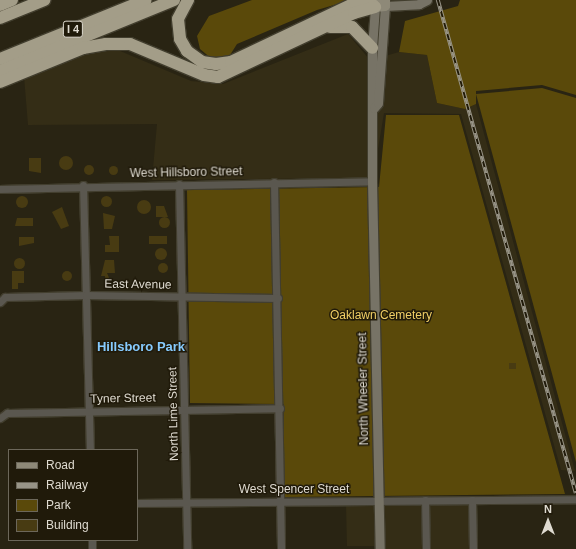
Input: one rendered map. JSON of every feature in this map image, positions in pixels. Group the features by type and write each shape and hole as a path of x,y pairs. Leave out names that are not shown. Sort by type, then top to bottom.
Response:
{"highway":[{"path":"0,5 12,0"},
{"path":"0,18 44,0"},
{"name":"I 4","path":"0,59 146,0"},
{"path":"0,71 174,0"},
{"path":"188,0 178,19 180,39 187,51 202,62 216,64 232,62 356,2 380,3"},
{"path":"0,82 82,48 106,44 130,44 204,75 218,77 380,3"},
{"path":"319,30 339,25 352,28 372,48"}],"main road":[{"path":"380,3 419,4 427,0"},
{"name":"North Wheeler Street","path":"380,3 372,48 374,108 372,181 380,549"},
{"name":"North Wheeler Street","path":"374,108 378,103 380,3"}],"street":[{"name":"West Hillsboro Street","path":"0,189 83,186 372,181"},
{"path":"274,182 278,298 281,549"},
{"name":"North Lime Street","path":"179,184 187,549"},
{"path":"83,186 90,449"},
{"name":"East Avenue","path":"0,302 5,297 86,295 278,298"},
{"name":"Tyner Street","path":"0,418 8,413 89,410 280,408"},
{"name":"West Spencer Street","path":"138,503 576,499"},
{"path":"425,500 426,549"},
{"path":"472,500 474,549"}],"shaded area":[{"path":"348,34 369,59 369,178 152,180 157,124 28,125 24,76 83,52 113,48 191,81 223,84"},
{"path":"399,52 427,55 437,103 465,109 476,104 575,471 561,470 461,114 384,113 376,161 377,110 385,56"},
{"path":"422,504 423,549 383,549 383,505"},
{"path":"428,504 469,504 470,549 429,549"},
{"path":"346,505 376,505 377,546 347,546"}],"green space":[{"path":"252,0 351,0 317,10 237,44 230,55 212,59 200,49 197,36 209,16"},
{"path":"460,0 576,0 576,95 542,85 476,91 476,104 465,109 437,103 427,55 399,52 405,21 458,6"},
{"path":"542,88 576,98 576,462 476,94"},
{"name":"Oaklawn Cemetery","path":"386,115 459,115 565,494 284,497 284,404 190,403 187,190 379,187"}],"building":[{"path":"63,156 69,156 73,160 73,166 69,170 63,170 59,166 59,160"},
{"path":"29,158 41,158 41,173 29,171"},
{"path":"87,165 91,165 94,170 91,175 87,175 84,172 84,168"},
{"path":"113,165 118,170 113,175 108,170"},
{"path":"106,195 110,197 112,201 110,205 106,207 102,205 100,201 102,197"},
{"path":"20,196 24,196 28,202 24,208 20,208 16,204 16,200"},
{"path":"141,200 147,200 151,204 151,210 147,214 141,214 137,210 137,204"},
{"path":"156,206 164,206 168,217 156,217"},
{"path":"62,207 69,226 61,229 52,212"},
{"path":"103,213 115,216 112,229 104,229"},
{"path":"162,217 166,217 168,218 168,226 162,227 159,224 159,220"},
{"path":"17,218 33,218 33,226 15,226"},
{"path":"109,236 119,236 119,252 105,252 105,245 110,245"},
{"path":"149,236 167,236 167,244 149,244"},
{"path":"19,237 34,237 34,243 19,246"},
{"path":"161,248 165,250 167,254 165,258 161,260 157,258 155,254 157,250"},
{"path":"17,258 21,258 23,259 23,267 17,268 14,265 14,261"},
{"path":"105,260 114,260 115,273 107,273 110,280 116,281 116,285 111,287 104,287 105,276 101,276"},
{"path":"161,263 165,263 167,264 167,272 161,273 158,270 158,266"},
{"path":"12,271 24,271 24,283 18,283 18,289 12,289"},
{"path":"65,271 69,271 71,272 71,280 65,281 62,278 62,274"},
{"path":"157,283 172,284 172,287 157,288"},
{"path":"509,363 516,363 516,369 509,369"}],"railway":[{"path":"438,0 576,493"}],"district":[{"name":"Hillsboro Park","path":"141,347"}]}
